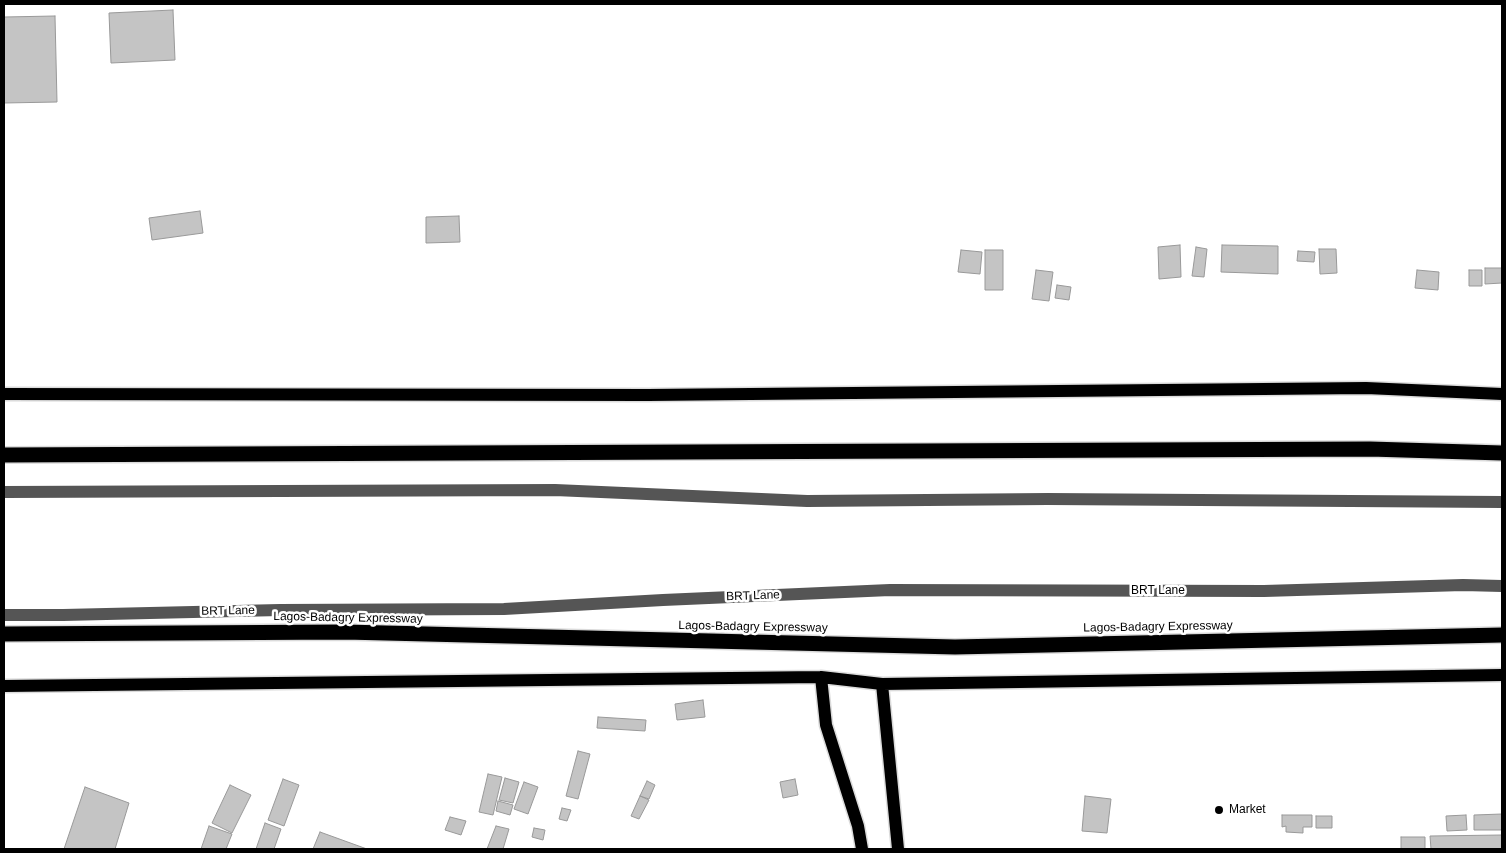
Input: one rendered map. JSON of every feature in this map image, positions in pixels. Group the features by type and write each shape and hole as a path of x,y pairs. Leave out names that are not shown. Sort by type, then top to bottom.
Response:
{"highway":[{"path":"4,455 1360,449 1502,453"},
{"name":"Lagos-Badagry Expressway","path":"4,634 345,632 955,647 1502,635"}],"main road":[{"path":"4,394 658,395 1366,388 1502,394"},
{"path":"4,686 821,677 882,684 1502,675"},
{"path":"821,677 826,725 858,826 862,849"},
{"path":"882,684 898,849"}],"lane":[{"path":"4,492 555,490 807,501 1048,499 1502,502"},
{"name":"BRT Lane","path":"4,615 280,610 504,609 673,599 890,590 1264,591 1463,585 1502,586"}],"building":[{"path":"173,10 175,60 111,63 109,13"},
{"path":"55,16 57,102 4,103 4,17"},
{"path":"200,211 203,233 152,240 149,218"},
{"path":"459,216 460,242 426,243 426,217"},
{"path":"1180,245 1181,277 1159,279 1158,247"},
{"path":"1222,245 1278,246 1278,274 1221,272"},
{"path":"1196,247 1207,249 1204,277 1192,276"},
{"path":"1319,249 1336,249 1337,273 1320,274"},
{"path":"961,250 982,252 980,274 958,272"},
{"path":"985,250 1003,250 1003,290 985,290"},
{"path":"1298,251 1315,252 1314,262 1297,261"},
{"path":"1485,268 1502,268 1502,283 1485,284"},
{"path":"1036,270 1053,272 1049,301 1032,299"},
{"path":"1417,270 1439,272 1438,290 1415,288"},
{"path":"1469,270 1482,270 1482,286 1469,286"},
{"path":"1057,285 1071,287 1069,300 1055,298"},
{"path":"703,700 705,717 677,720 675,704"},
{"path":"598,717 646,720 645,731 597,728"},
{"path":"578,751 590,754 578,799 566,796"},
{"path":"488,774 502,777 493,815 479,812"},
{"path":"505,778 519,782 513,803 499,800"},
{"path":"283,779 299,785 284,826 268,820"},
{"path":"795,779 798,795 783,798 780,782"},
{"path":"647,781 655,785 649,799 640,796"},
{"path":"524,782 538,787 528,814 514,809"},
{"path":"230,785 251,795 232,833 212,823"},
{"path":"85,787 129,803 115,849 64,849"},
{"path":"640,796 649,800 639,819 631,816"},
{"path":"1085,796 1111,799 1107,833 1082,831"},
{"path":"498,801 513,805 510,815 496,811"},
{"path":"562,808 571,810 567,821 559,819"},
{"path":"1502,814 1502,830 1474,830 1474,815"},
{"path":"1282,815 1312,815 1312,827 1303,827 1303,833 1286,832 1286,826 1282,827"},
{"path":"1466,815 1467,830 1447,831 1446,816"},
{"path":"1316,816 1332,816 1332,828 1316,828"},
{"path":"450,817 466,821 461,835 445,830"},
{"path":"265,823 281,829 274,849 256,849"},
{"path":"209,826 232,834 226,849 201,849"},
{"path":"496,826 509,829 503,849 487,849"},
{"path":"534,828 545,830 543,840 532,837"},
{"path":"320,832 367,849 313,849"},
{"path":"1502,835 1502,849 1431,849 1430,836"},
{"path":"1401,837 1425,837 1425,849 1401,849"}],"place":[{"name":"Market","path":"1219,810"}]}
